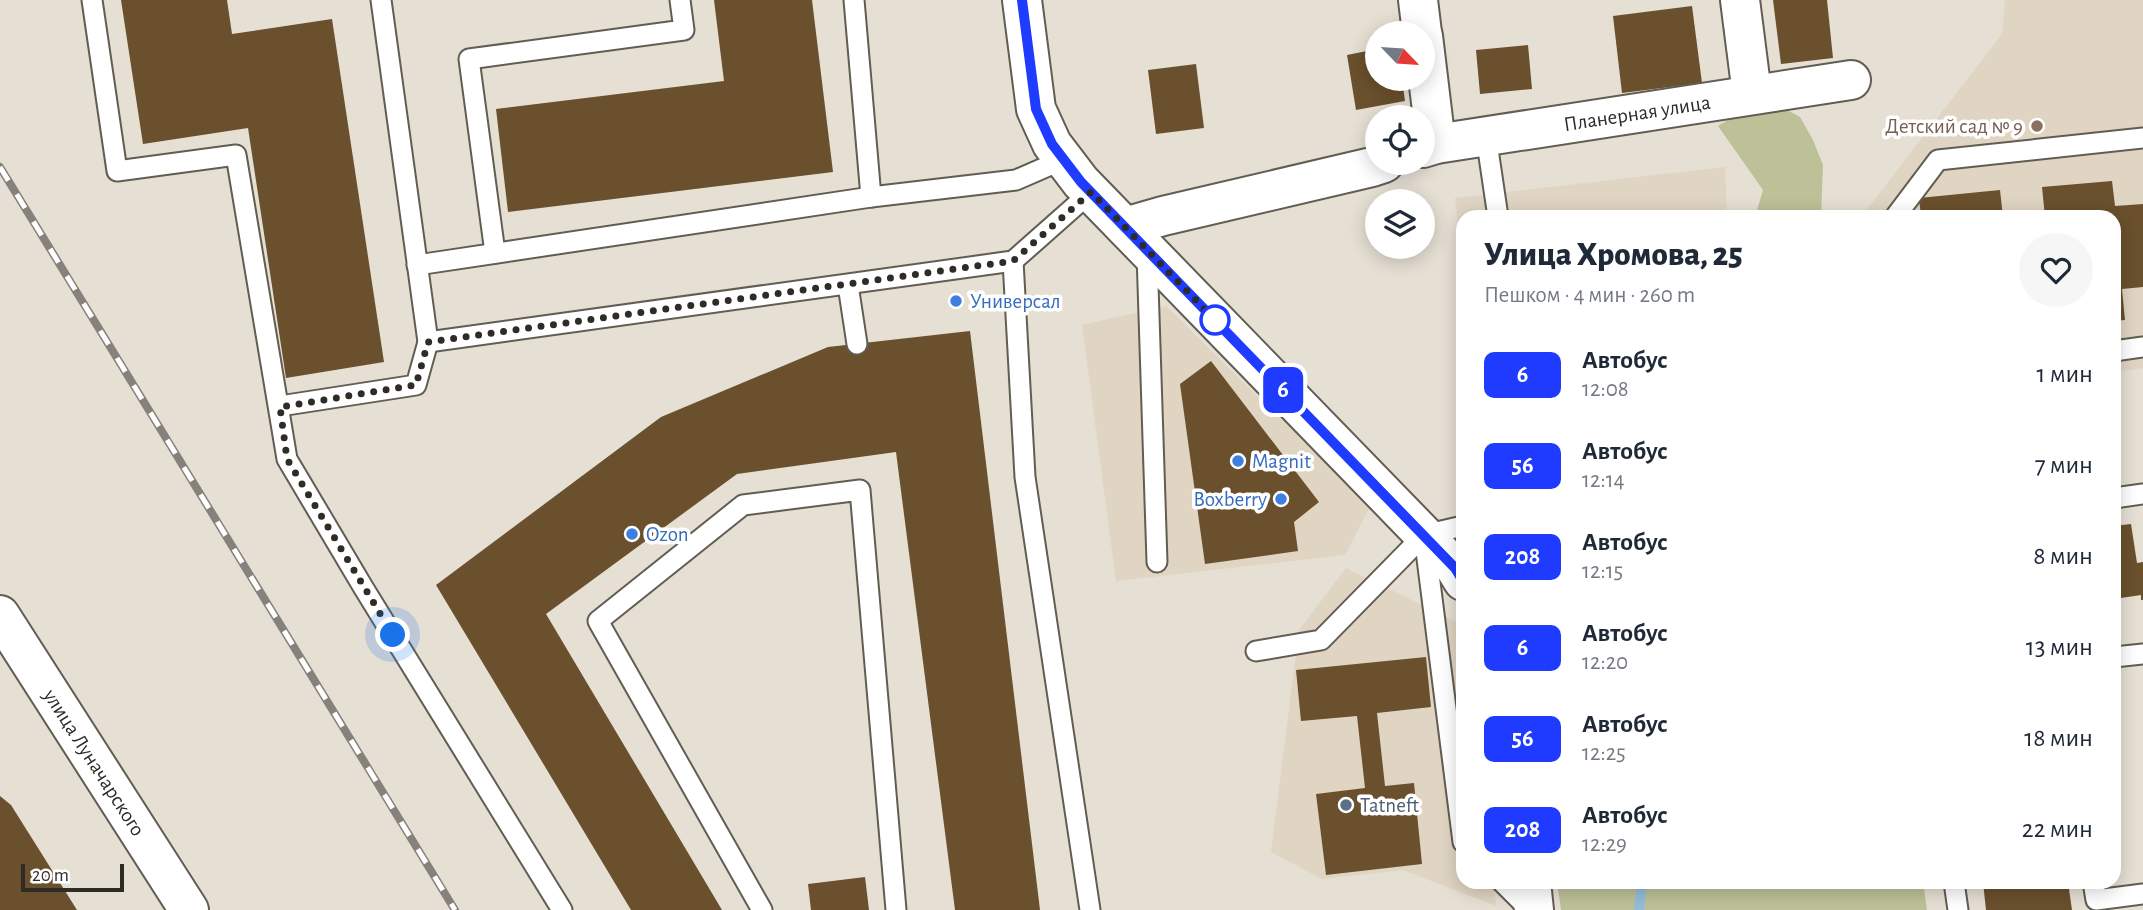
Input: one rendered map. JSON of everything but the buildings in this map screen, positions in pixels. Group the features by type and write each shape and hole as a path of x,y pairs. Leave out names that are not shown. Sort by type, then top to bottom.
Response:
{"main road":[{"path":"1022,0 1036,109 1062,160 1456,570"},
{"path":"1418,0 1421,21"},
{"path":"1740,0 1752,94"},
{"name":"Планерная улица","path":"1435,145 1851,79"},
{"path":"1136,238 1163,216 1365,168"},
{"name":"улица Луначарского","path":"0,615 189,910"},
{"path":"1531,889 1532,910"}],"lane":[{"path":"92,0 117,172 236,155 287,459 562,910"},
{"path":"280,407 416,385 428,342 381,0"},
{"path":"495,253 469,59 684,30 680,0"},
{"path":"854,0 871,197"},
{"path":"1486,136 1497,210"},
{"path":"1900,210 1938,160 2143,138"},
{"path":"417,265 871,197 1016,180 1062,160"},
{"path":"428,342 1013,261 1091,192"},
{"path":"1136,238 1157,562"},
{"path":"1013,261 1025,478 1090,910"},
{"path":"848,285 856,344"},
{"path":"2121,350 2143,347"},
{"path":"762,910 598,621 743,505 860,490 896,910"},
{"path":"2121,497 2143,494"},
{"path":"1256,650 1321,640 1424,536 1456,528"},
{"path":"1424,536 1456,787"},
{"path":"2121,656 2143,653"},
{"path":"1510,889 1532,910"},
{"path":"1955,889 1958,910"},
{"path":"2095,889 2096,900 2143,894"}],"shaded area":[{"name":"Детский сад № 9","path":"2005,0 2143,0 2143,368 2121,371 2121,210 1866,210 2002,34"},
{"path":"1725,167 1727,210 1456,210 1455,198"},
{"path":"1166,306 1370,507 1345,555 1116,581 1082,325"},
{"path":"1346,568 1456,622 1456,889 1495,889 1496,906 1403,870 1322,879 1271,852 1299,630"}],"green space":[{"path":"1774,103 1800,117 1823,165 1821,210 1757,210 1763,190 1718,126 1751,106"},
{"path":"1558,889 1924,889 1927,910 1561,910"}],"waterway":[{"path":"1639,910 1641,889"}],"railway":[{"path":"0,167 455,910"}],"bus line":[{"name":"6","path":"1022,0 1036,109 1062,160 1456,570"}],"place":[{"name":"Детский сад № 9","path":"2037,126"},
{"name":"Универсал","path":"956,301"},
{"name":"Magnit","path":"1238,461"},
{"name":"Boxberry","path":"1281,499"},
{"name":"Ozon","path":"632,534"},
{"name":"Tatneft","path":"1346,805"}],"route":[{"path":"393,635 287,459 280,407 416,385 428,342 1013,261 1091,192 1215,320"}]}
